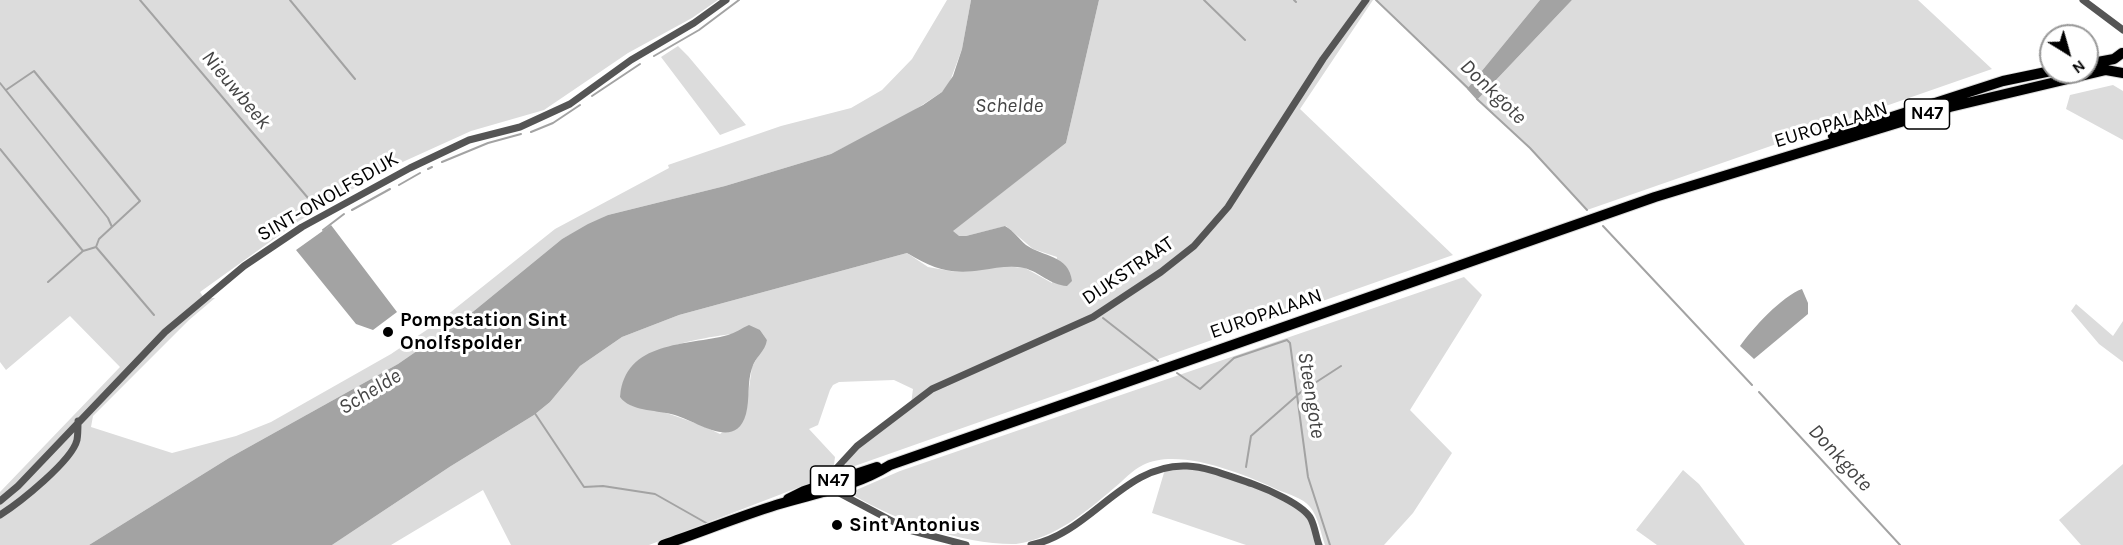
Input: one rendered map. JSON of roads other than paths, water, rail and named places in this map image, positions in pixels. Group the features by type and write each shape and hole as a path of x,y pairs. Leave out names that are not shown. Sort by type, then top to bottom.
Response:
{"main road":[{"name":"EUROPALAAN","path":"834,485 1655,197 1950,107 2061,82 2084,74 2106,70 2123,72 2123,53"},
{"name":"EUROPALAAN","path":"2099,62 2115,59 2123,53"},
{"name":"EUROPALAAN","path":"1655,197 1675,188 2003,81 2039,74"},
{"name":"N47","path":"663,545 779,504 804,491 834,485"}],"street":[{"name":"SINT-ONOLFSDIJK","path":"0,501 18,486 78,421 185,314 244,266 295,232 350,200 469,140 544,118 570,104 631,60 726,0"},
{"name":"DIJKSTRAAT","path":"834,485 834,471 857,446 932,389 1093,316 1161,272 1194,246 1228,207 1323,59 1366,0"},
{"path":"2083,0 2123,30"},
{"path":"0,514 19,503 40,484 74,447 78,421"},
{"path":"1031,545 1070,530 1150,471 1166,466 1188,466 1210,470 1257,486 1302,509 1311,517 1319,545"},
{"path":"834,485 841,494 909,530 966,545"}],"water":[{"name":"Schelde","path":"971,0 1099,0 1066,143 953,231 959,236 966,236 1005,226 1026,245 1061,261 1070,272 1072,281 1067,286 1055,283 1024,268 952,271 934,267 907,253 679,315 622,337 580,366 550,402 534,415 451,466 332,545 89,545 229,458 398,364 469,315 562,239 588,224 608,215 725,186 831,154 923,105 942,92 953,76 962,49"},
{"path":"1540,0 1572,0 1477,100 1467,89"},
{"path":"331,225 397,312 373,330 356,324 296,250"},
{"path":"1802,289 1808,303 1808,314 1754,359 1740,346 1777,306"},
{"path":"749,325 760,330 767,340 750,373 746,414 741,425 733,431 713,430 671,414 636,407 624,402 620,397 624,378 633,365 646,355 677,344 728,335"}],"waterway":[{"name":"Nieuwbeek","path":"140,0 308,198"},
{"path":"290,0 355,79"},
{"path":"654,56 699,30 739,0"},
{"path":"1204,0 1245,40"},
{"name":"Donkgote","path":"1376,0 1470,90"},
{"path":"592,96 640,64"},
{"path":"6,90 34,71 140,201 99,239 96,247"},
{"path":"0,83 108,218 112,227"},
{"name":"Donkgote","path":"1477,99 1530,148 1587,210"},
{"path":"531,132 553,123 580,105"},
{"path":"442,162 488,143 521,134"},
{"path":"0,149 83,251 96,247 154,315"},
{"path":"428,169 432,167"},
{"path":"399,185 420,173"},
{"path":"352,210 390,189"},
{"path":"323,230 344,214"},
{"name":"Donkgote","path":"1603,226 1752,385"},
{"path":"48,282 83,251"},
{"name":"Steengote","path":"1103,318 1158,361"},
{"name":"Steengote","path":"1177,373 1200,389 1234,358 1287,340 1290,343 1308,477 1330,545"},
{"path":"1246,467 1251,436 1301,392 1341,366"},
{"name":"Donkgote","path":"1759,392 1900,545"},
{"path":"534,412 584,487 603,486 655,494 708,524"}],"place":[{"name":"Pompstation Sint Onolfspolder","path":"388,332"},
{"name":"Sint Antonius","path":"837,525"}]}
